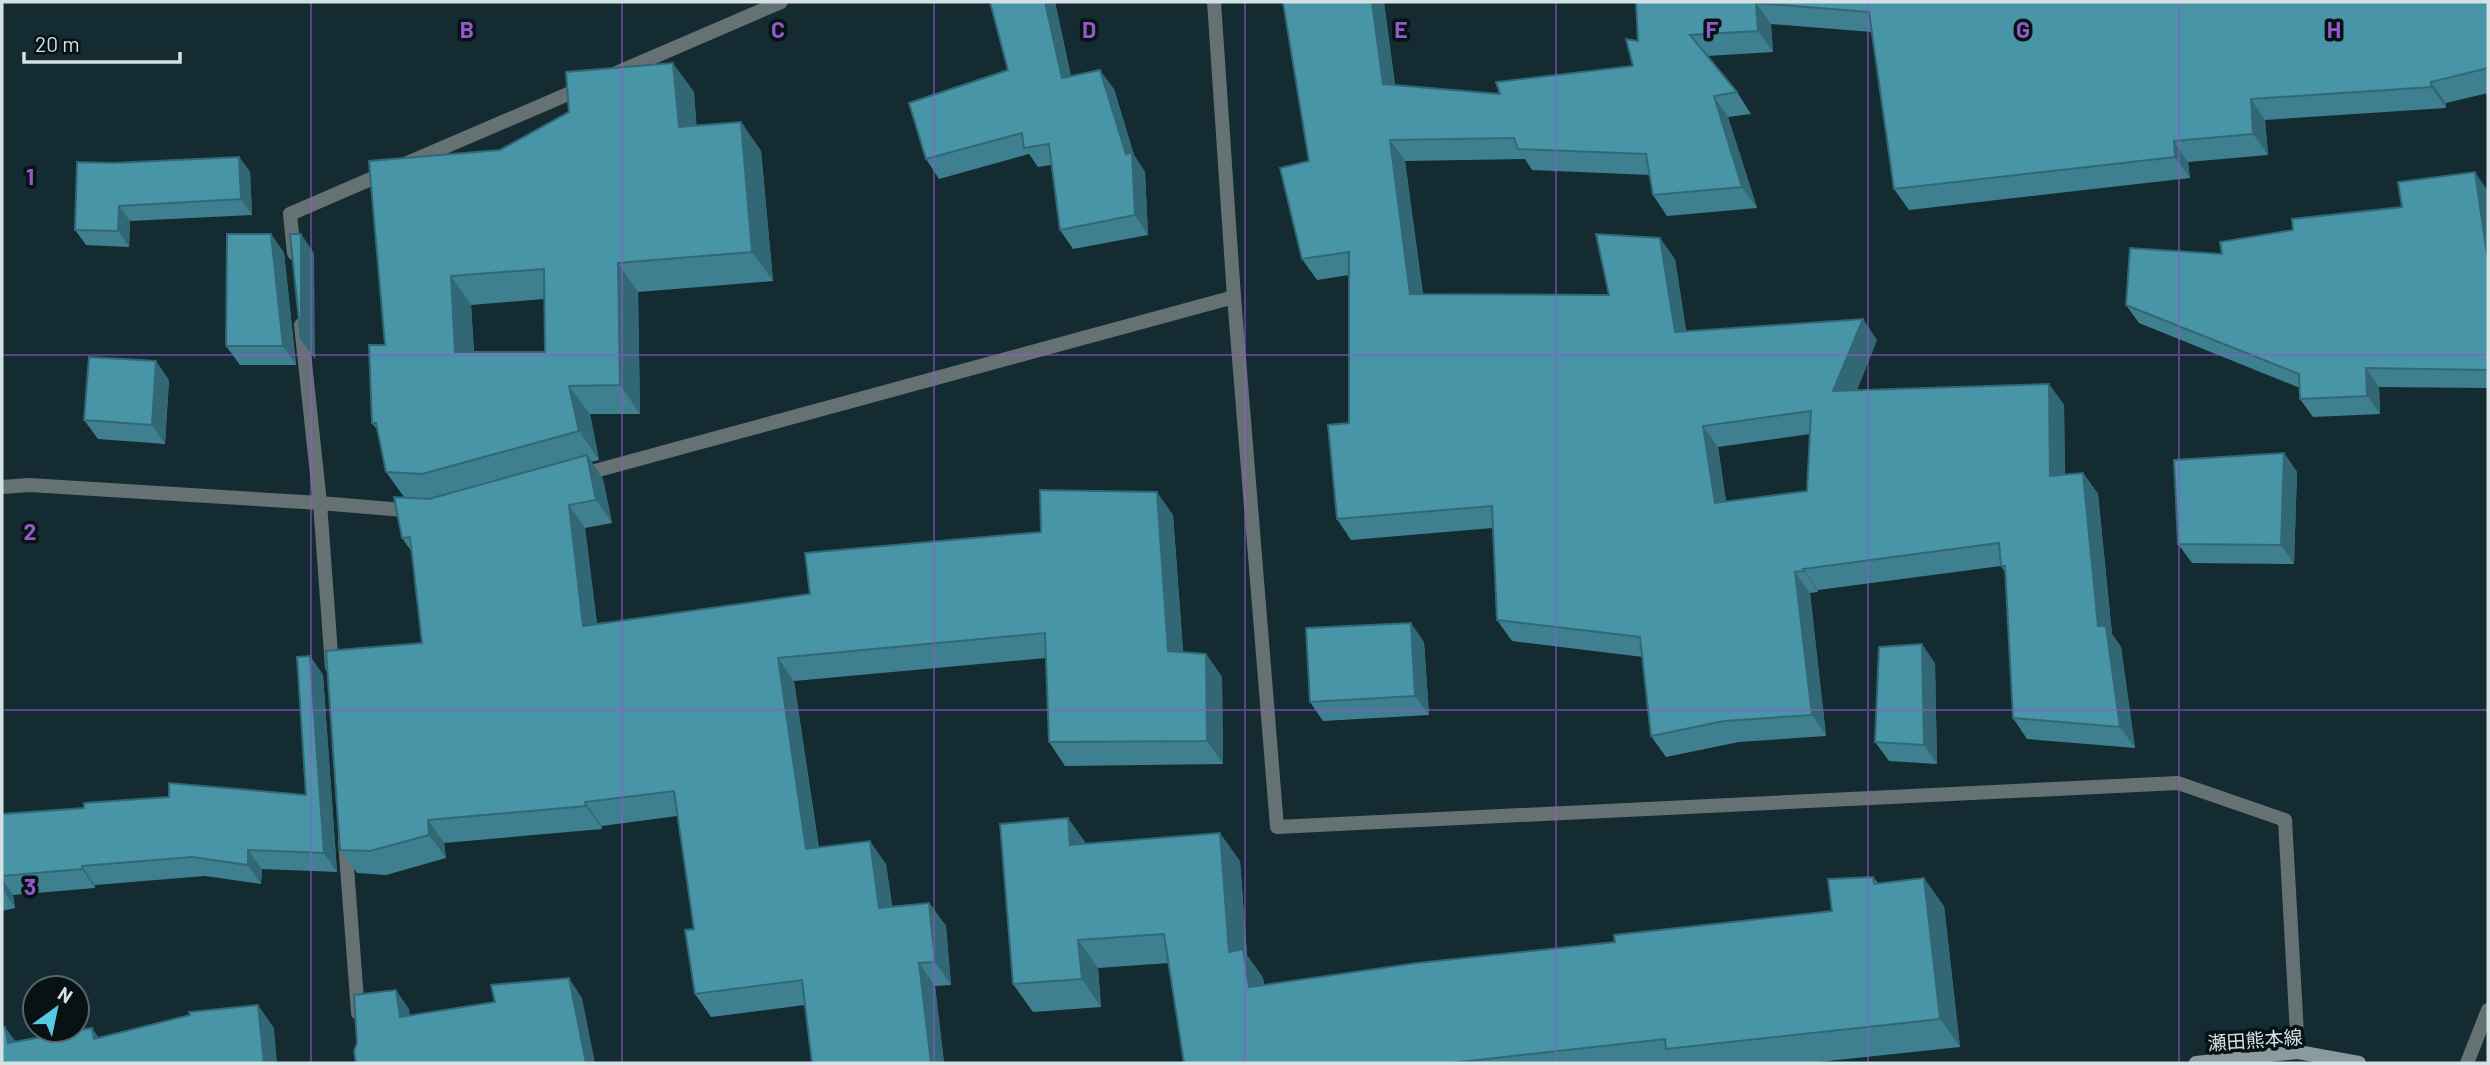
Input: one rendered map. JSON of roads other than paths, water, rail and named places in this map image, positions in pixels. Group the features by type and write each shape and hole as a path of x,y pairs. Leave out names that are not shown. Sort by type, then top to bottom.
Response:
{"main road":[{"name":"瀬田熊本線","path":"2196,1063 2298,1052 2359,1063"}],"street":[{"path":"295,269 290,214 781,2"},
{"path":"1214,2 1234,298 1276,827 2178,783 2285,820 2298,1052"},
{"path":"563,480 1234,298"},
{"path":"300,310 320,503 333,683"},
{"path":"2,487 29,485 429,512"},
{"path":"343,821 359,1027"},
{"path":"2467,1063 2488,1010"}]}
